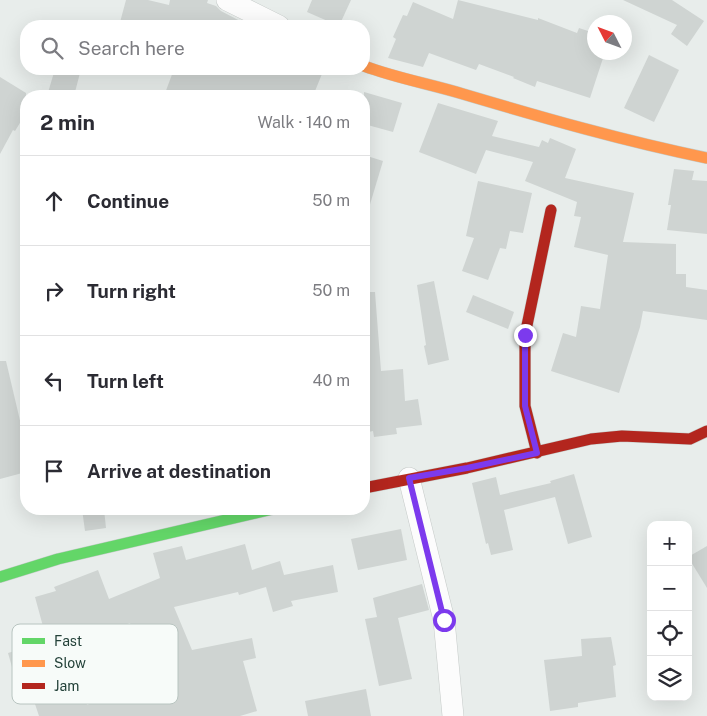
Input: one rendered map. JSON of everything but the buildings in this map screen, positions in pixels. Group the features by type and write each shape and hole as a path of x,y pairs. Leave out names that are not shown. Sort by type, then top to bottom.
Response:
{"street":[{"path":"227,0 267,20"},
{"path":"370,69 540,117 657,148 707,158"},
{"path":"537,453 525,406 525,335 551,210"},
{"path":"370,487 537,453 591,439 622,436 690,439 707,431"},
{"path":"409,478 444,620 453,716"},
{"path":"0,577 58,559 247,515"}],"traffic: fast":[{"path":"0,577 58,559 247,515"}],"traffic: slow":[{"path":"370,68 584,129 707,158"}],"traffic: jam":[{"path":"537,453 525,406 525,335 551,210"},
{"path":"370,487 467,468 591,439 622,436 690,439 707,431"}],"route":[{"path":"444,620 409,478 537,453 525,406 525,335"}]}
